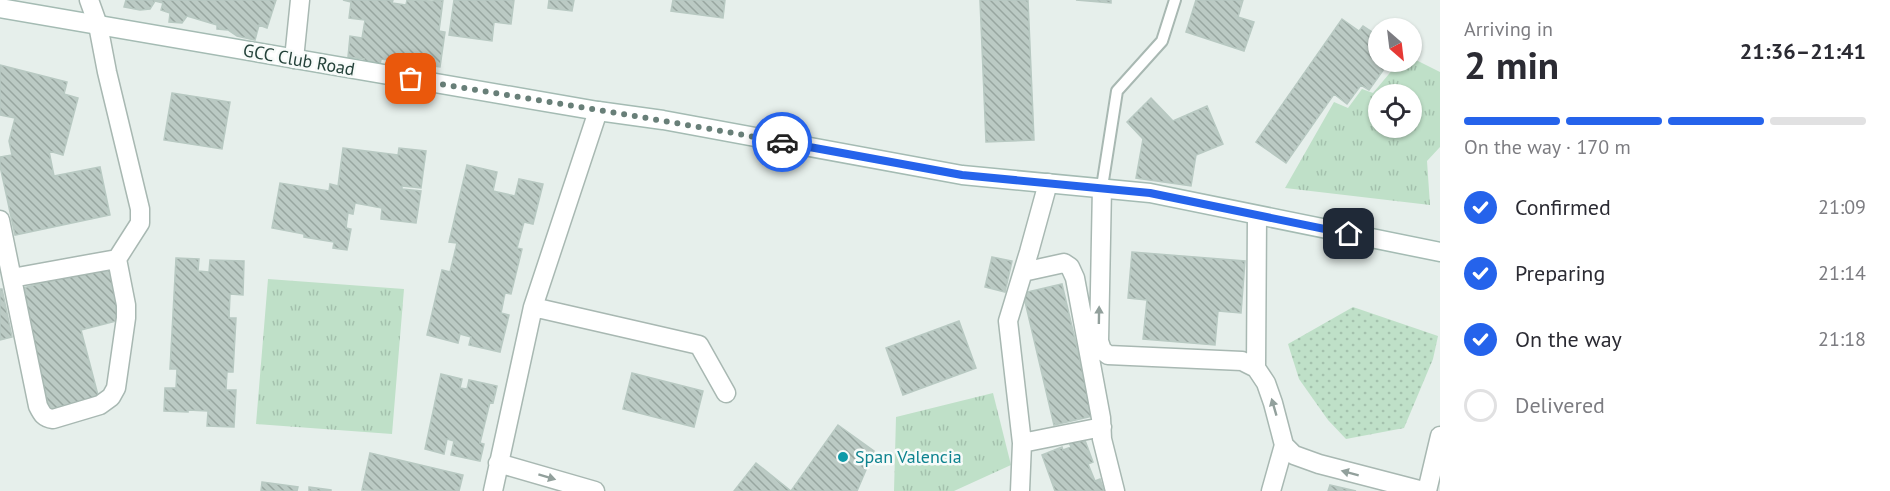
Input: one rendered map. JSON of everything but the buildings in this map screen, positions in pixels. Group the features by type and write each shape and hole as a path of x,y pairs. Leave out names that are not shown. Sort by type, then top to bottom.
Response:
{"street":[{"path":"0,220 38,406 46,418 53,419 100,405 111,397 116,388 126,312 117,259 140,223 140,208 98,25 89,0"},
{"path":"294,59 300,0"},
{"name":"GCC Club Road","path":"0,8 598,111 663,120 962,175 1150,193 1440,252"},
{"path":"493,491 533,308 598,111"},
{"path":"1020,491 1022,443 1008,321 1048,183"},
{"path":"1102,187 1098,341 1102,350 1108,355 1242,361 1256,368 1266,383 1284,445 1294,455 1319,464 1425,491 1440,436"},
{"path":"1256,368 1257,216"},
{"path":"12,278 117,259"},
{"path":"1023,272 1064,263 1070,267 1075,278 1101,418 1102,439 1115,491"},
{"path":"533,308 699,345 726,393"},
{"path":"1022,443 1102,428"},
{"path":"1271,491 1284,445"},
{"path":"498,463 595,491"}],"lane":[{"path":"1102,187 1117,91 1162,40 1174,0"}],"green space":[{"path":"1422,63 1440,72 1440,147 1427,161 1430,205 1285,188 1334,102 1348,108 1362,89 1368,91 1368,138 1422,138 1422,84 1381,84 1391,72 1422,72"},
{"path":"268,279 404,289 392,434 256,424"},
{"path":"1353,307 1438,336 1433,359 1404,428 1346,439 1328,420 1299,379 1288,344"},
{"path":"993,393 1011,465 954,491 894,491 896,417"}],"way so far":[{"path":"411,79 782,142"}],"place":[{"name":"Span Valencia","path":"843,457"}],"route":[{"path":"782,142 962,175 1150,193 1349,234"}]}
